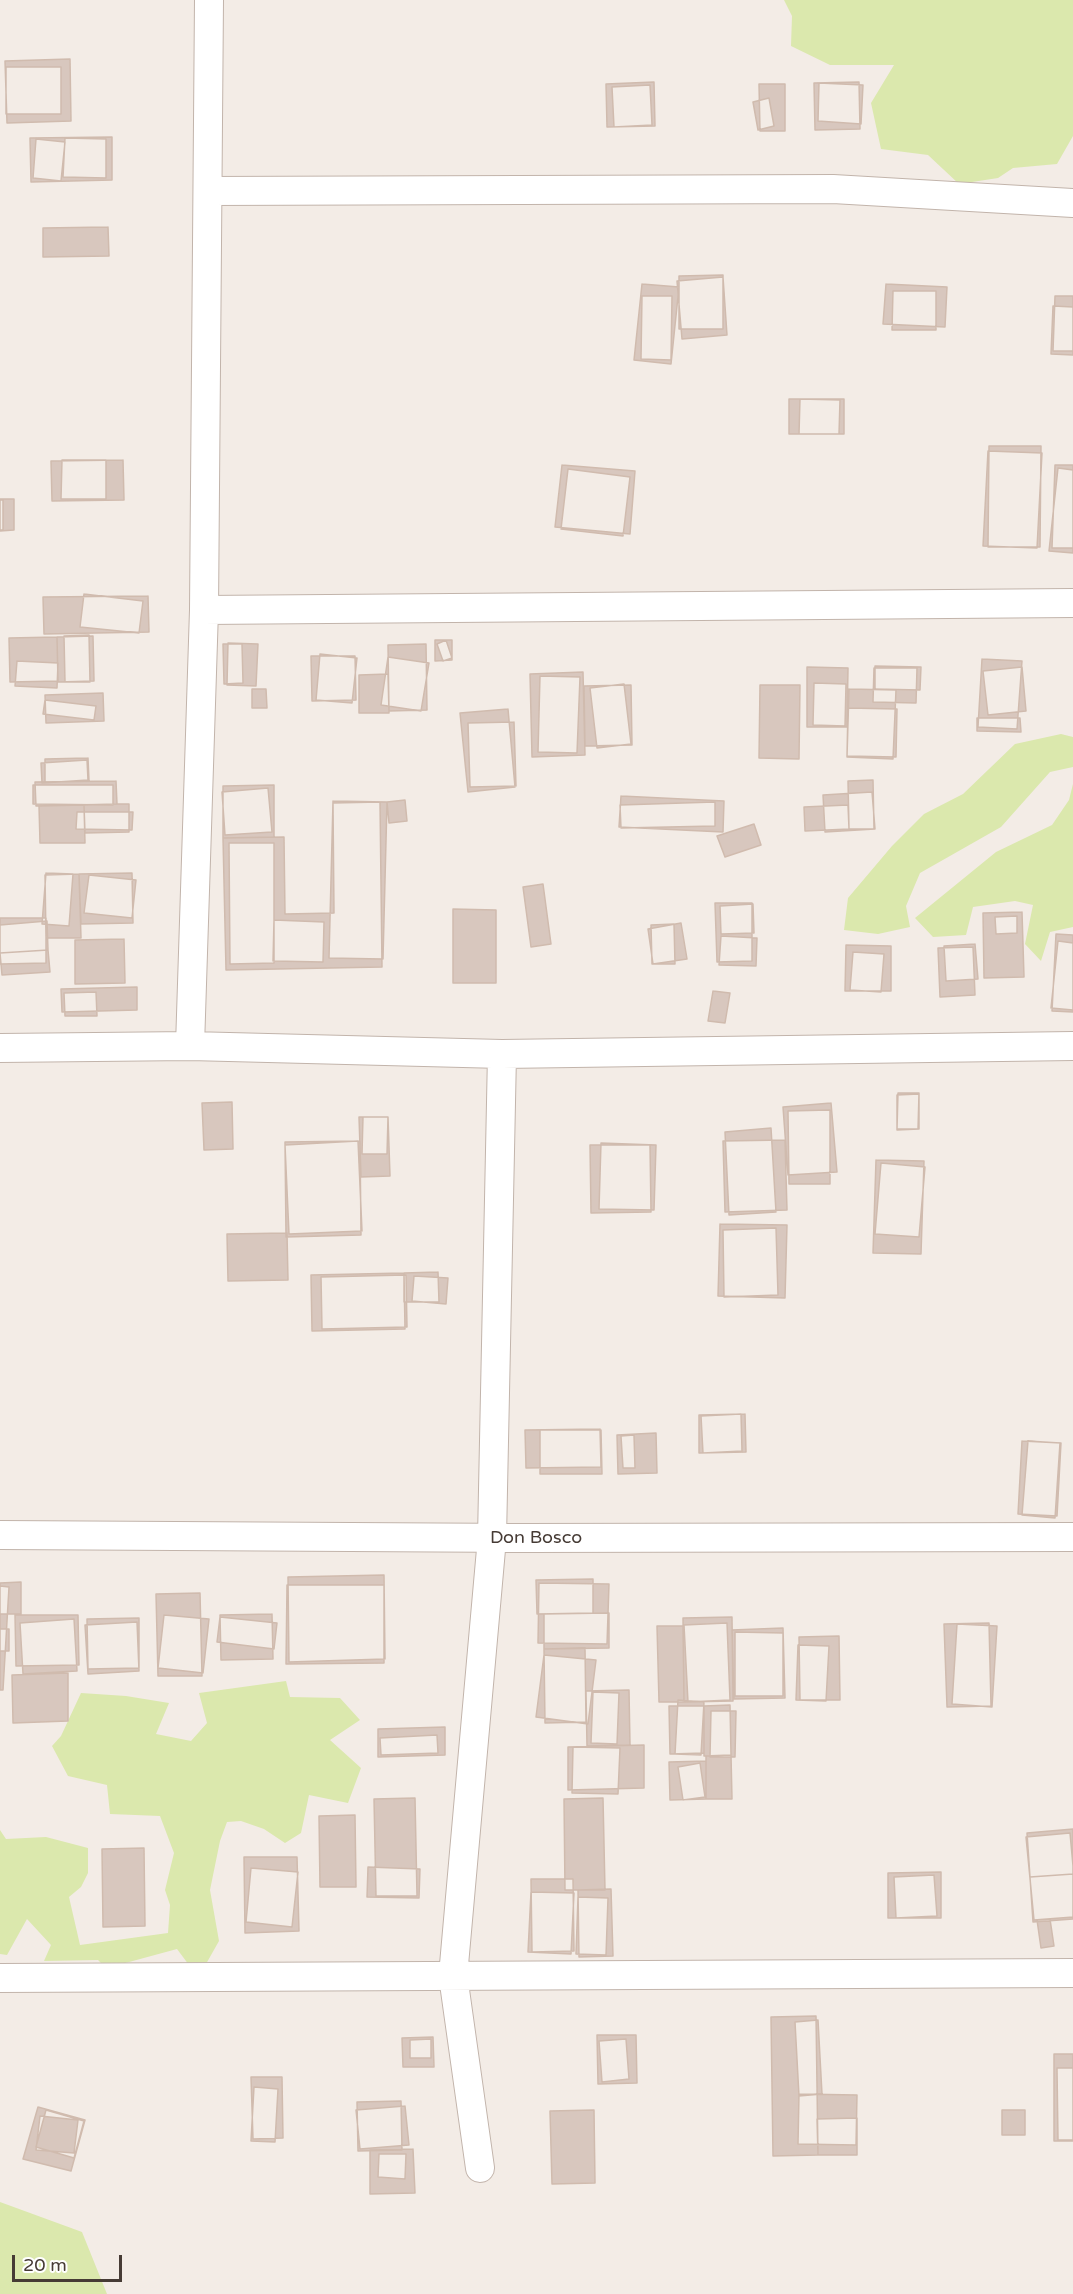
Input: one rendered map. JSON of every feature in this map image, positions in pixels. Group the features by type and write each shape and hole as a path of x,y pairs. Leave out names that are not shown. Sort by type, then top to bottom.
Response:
{"street":[{"path":"190,1046 204,610 209,0"},
{"path":"208,191 833,189 1073,203"},
{"path":"204,610 1073,603"},
{"path":"0,1048 190,1046 502,1054 1073,1046"},
{"path":"480,2168 453,1976 492,1538 502,1054"},
{"name":"Don Bosco","path":"0,1535 492,1538 1073,1537"},
{"path":"0,1978 1073,1972"}],"green space":[{"path":"784,0 1073,0 1073,136 1057,164 1013,168 998,178 959,184 928,155 881,149 871,103 894,65 830,65 791,46 792,16"},
{"path":"1061,734 1073,737 1073,767 1050,772 1001,827 920,873 906,906 910,927 878,934 844,930 848,898 892,846 924,814 963,794 1015,744"},
{"path":"1073,784 1073,927 1050,932 1041,961 1025,944 1033,905 1015,901 973,907 966,935 933,937 915,918 996,852 1052,825 1069,800"},
{"path":"286,1681 290,1697 340,1698 360,1720 330,1740 361,1768 348,1803 309,1795 301,1833 285,1843 264,1829 241,1821 227,1822 220,1841 210,1890 219,1941 206,1964 192,1969 177,1949 118,1965 103,1965 98,1960 44,1961 51,1945 27,1919 7,1955 0,1954 0,1830 6,1839 46,1837 88,1848 88,1873 81,1887 69,1897 80,1945 168,1933 170,1905 165,1890 174,1853 160,1816 110,1814 107,1785 68,1776 52,1746 61,1736 81,1693 126,1696 169,1703 156,1734 191,1741 207,1723 199,1693"},
{"path":"0,2202 82,2232 107,2294 0,2294"}],"building":[{"path":"70,59 71,121 7,123 5,61"},
{"path":"6,67 61,67 61,114 6,114"},
{"path":"654,82 655,126 607,127 606,84"},
{"path":"859,82 860,129 815,130 814,83"},
{"path":"819,83 863,85 861,124 818,121"},
{"path":"759,84 785,84 785,131 760,131"},
{"path":"650,85 652,125 614,127 612,87"},
{"path":"769,98 774,126 758,130 753,102"},
{"path":"112,137 112,180 31,182 30,138"},
{"path":"65,138 106,139 106,178 63,177"},
{"path":"36,139 65,142 61,181 33,178"},
{"path":"108,227 109,256 43,257 43,228"},
{"path":"723,275 723,329 679,329 679,276"},
{"path":"723,277 727,335 682,339 677,281"},
{"path":"642,284 679,287 671,364 634,360"},
{"path":"886,284 947,287 945,327 883,324"},
{"path":"893,291 936,291 936,330 892,330"},
{"path":"642,296 672,296 671,360 641,359"},
{"path":"1055,296 1073,296 1073,351 1053,351"},
{"path":"1053,306 1073,307 1073,355 1051,354"},
{"path":"789,399 844,399 844,434 789,434"},
{"path":"800,399 840,400 839,434 799,434"},
{"path":"989,446 1041,446 1040,547 988,547"},
{"path":"988,451 1042,453 1037,548 983,546"},
{"path":"62,460 106,460 106,499 61,499"},
{"path":"123,460 124,500 52,501 51,461"},
{"path":"562,465 635,471 630,534 555,527"},
{"path":"1055,465 1073,465 1073,548 1052,548"},
{"path":"1058,468 1073,470 1073,553 1049,551"},
{"path":"568,469 630,477 623,536 561,529"},
{"path":"0,499 14,499 14,530 0,531"},
{"path":"0,500 3,500 3,530 0,530"},
{"path":"84,594 143,601 139,633 80,627"},
{"path":"148,596 149,632 44,634 43,597"},
{"path":"89,635 90,682 65,682 64,636"},
{"path":"93,636 94,681 58,682 57,637"},
{"path":"57,637 58,681 10,682 9,638"},
{"path":"435,640 452,640 452,660 435,661"},
{"path":"446,640 452,658 443,661 437,644"},
{"path":"228,643 258,644 256,686 227,685"},
{"path":"223,644 242,644 243,683 224,684"},
{"path":"426,644 427,710 389,711 388,645"},
{"path":"320,654 357,658 352,703 316,700"},
{"path":"311,656 355,656 356,700 312,701"},
{"path":"388,657 429,663 421,711 381,705"},
{"path":"982,659 1022,661 1017,729 978,727"},
{"path":"17,661 58,663 57,688 15,686"},
{"path":"875,666 921,667 920,690 875,689"},
{"path":"807,667 848,668 847,727 807,727"},
{"path":"1022,667 1026,711 988,715 983,671"},
{"path":"874,668 917,668 916,703 873,702"},
{"path":"583,672 585,755 532,757 530,674"},
{"path":"388,674 389,713 359,713 359,675"},
{"path":"540,676 580,677 577,753 538,752"},
{"path":"814,683 846,684 845,726 813,725"},
{"path":"624,684 631,744 597,748 590,688"},
{"path":"631,685 632,745 585,746 584,686"},
{"path":"760,685 800,685 799,759 759,758"},
{"path":"252,689 266,689 267,708 252,708"},
{"path":"849,689 896,690 893,759 847,757"},
{"path":"103,693 104,721 46,723 45,695"},
{"path":"45,700 96,706 94,720 43,714"},
{"path":"848,708 897,709 896,757 847,756"},
{"path":"508,709 515,787 468,792 460,713"},
{"path":"977,718 1020,718 1021,732 977,731"},
{"path":"514,722 516,786 470,787 468,723"},
{"path":"88,758 89,781 45,782 45,759"},
{"path":"87,760 88,780 42,783 41,763"},
{"path":"873,780 874,829 849,829 848,781"},
{"path":"116,781 117,804 36,806 35,782"},
{"path":"33,785 113,785 113,805 33,804"},
{"path":"274,785 274,837 223,838 223,786"},
{"path":"268,788 272,832 225,835 222,792"},
{"path":"872,792 875,829 825,832 823,795"},
{"path":"621,796 724,801 723,832 619,827"},
{"path":"405,800 407,821 389,823 387,802"},
{"path":"333,801 387,802 383,959 329,958"},
{"path":"380,802 382,967 226,970 223,838 284,837 285,914 334,913 333,803"},
{"path":"715,802 715,826 621,828 620,805"},
{"path":"129,804 129,832 85,833 84,805"},
{"path":"84,805 85,843 40,843 39,806"},
{"path":"848,805 849,829 805,831 804,807"},
{"path":"77,812 133,812 132,830 76,829"},
{"path":"754,824 761,845 725,857 717,836"},
{"path":"229,843 274,843 274,963 230,964"},
{"path":"46,873 73,874 69,926 42,924"},
{"path":"132,873 133,923 81,924 79,874"},
{"path":"79,874 81,938 46,938 45,875"},
{"path":"89,875 136,880 132,918 84,913"},
{"path":"543,884 551,944 531,947 523,887"},
{"path":"715,903 752,903 752,961 717,962"},
{"path":"753,904 754,933 721,934 720,906"},
{"path":"453,909 496,910 496,983 453,983"},
{"path":"1022,912 1024,977 984,978 983,913"},
{"path":"1017,916 1017,933 996,934 995,917"},
{"path":"0,918 46,918 46,963 0,964"},
{"path":"274,920 324,922 323,962 273,961"},
{"path":"47,921 48,950 0,953 0,925"},
{"path":"681,923 687,959 653,964 648,929"},
{"path":"674,924 675,964 652,964 651,925"},
{"path":"1056,934 1073,935 1073,1012 1052,1011"},
{"path":"721,936 757,938 756,966 719,965"},
{"path":"124,939 125,983 75,984 75,940"},
{"path":"1058,941 1073,943 1073,1010 1051,1008"},
{"path":"975,944 978,979 946,981 944,946"},
{"path":"846,945 891,946 891,991 845,991"},
{"path":"973,947 975,995 940,997 938,948"},
{"path":"48,950 50,972 2,975 0,953"},
{"path":"853,952 884,954 881,992 850,990"},
{"path":"137,987 137,1010 62,1012 61,989"},
{"path":"713,991 730,993 725,1023 708,1021"},
{"path":"96,992 97,1016 65,1016 64,993"},
{"path":"898,1093 919,1093 918,1129 897,1129"},
{"path":"919,1094 919,1129 897,1130 897,1095"},
{"path":"232,1102 233,1149 204,1150 202,1103"},
{"path":"831,1103 837,1172 788,1175 783,1107"},
{"path":"830,1110 830,1184 789,1184 788,1111"},
{"path":"359,1117 388,1117 390,1176 361,1177"},
{"path":"363,1117 388,1117 387,1154 362,1154"},
{"path":"771,1128 776,1212 729,1215 725,1132"},
{"path":"785,1140 787,1210 725,1212 723,1141"},
{"path":"358,1141 362,1231 289,1234 285,1145"},
{"path":"360,1141 361,1235 286,1237 285,1142"},
{"path":"601,1143 656,1145 654,1210 599,1209"},
{"path":"590,1145 650,1145 651,1212 591,1213"},
{"path":"876,1160 924,1161 921,1254 873,1253"},
{"path":"881,1163 925,1167 919,1237 875,1234"},
{"path":"720,1224 787,1225 785,1298 718,1296"},
{"path":"776,1228 778,1295 724,1297 723,1230"},
{"path":"287,1233 288,1280 228,1281 227,1234"},
{"path":"438,1272 439,1302 404,1302 404,1273"},
{"path":"404,1273 405,1329 312,1331 311,1275"},
{"path":"406,1275 407,1327 322,1329 321,1277"},
{"path":"414,1276 448,1278 446,1304 412,1301"},
{"path":"741,1414 742,1451 703,1453 701,1416"},
{"path":"745,1414 746,1452 699,1453 699,1415"},
{"path":"600,1429 601,1467 526,1468 525,1430"},
{"path":"540,1430 601,1430 602,1474 540,1474"},
{"path":"656,1433 657,1473 618,1474 617,1435"},
{"path":"634,1435 635,1468 623,1468 621,1436"},
{"path":"1022,1441 1061,1443 1057,1516 1018,1514"},
{"path":"1028,1441 1060,1443 1055,1518 1022,1515"},
{"path":"384,1575 385,1659 289,1662 288,1577"},
{"path":"593,1579 593,1613 537,1614 536,1580"},
{"path":"21,1582 21,1614 0,1614 0,1583"},
{"path":"539,1583 609,1584 607,1644 538,1643"},
{"path":"287,1585 384,1585 384,1663 286,1664"},
{"path":"0,1586 9,1587 3,1690 0,1690"},
{"path":"200,1593 202,1676 158,1676 156,1594"},
{"path":"609,1613 609,1648 544,1649 544,1614"},
{"path":"272,1614 273,1659 221,1660 220,1615"},
{"path":"15,1615 78,1615 79,1665 16,1666"},
{"path":"164,1615 209,1619 203,1673 158,1668"},
{"path":"220,1617 277,1623 274,1649 217,1642"},
{"path":"732,1617 733,1701 684,1702 683,1618"},
{"path":"139,1618 139,1668 88,1669 87,1619"},
{"path":"74,1619 77,1671 23,1674 20,1623"},
{"path":"137,1622 139,1671 88,1674 85,1625"},
{"path":"727,1623 730,1700 688,1702 684,1625"},
{"path":"989,1623 991,1706 947,1707 944,1624"},
{"path":"957,1624 997,1626 992,1707 952,1704"},
{"path":"657,1626 683,1626 684,1702 659,1702"},
{"path":"783,1628 785,1698 734,1699 732,1630"},
{"path":"0,1629 9,1629 9,1651 0,1651"},
{"path":"735,1632 783,1633 783,1696 735,1696"},
{"path":"839,1636 840,1700 800,1700 799,1637"},
{"path":"798,1645 829,1646 826,1701 796,1700"},
{"path":"585,1648 586,1722 545,1723 544,1649"},
{"path":"544,1655 596,1660 588,1724 536,1717"},
{"path":"68,1673 68,1721 13,1723 12,1675"},
{"path":"629,1690 630,1745 587,1746 586,1691"},
{"path":"593,1692 619,1693 617,1744 591,1743"},
{"path":"678,1700 704,1702 701,1755 675,1754"},
{"path":"730,1705 731,1755 704,1756 704,1706"},
{"path":"669,1706 704,1706 704,1753 670,1754"},
{"path":"711,1711 736,1711 735,1757 710,1757"},
{"path":"445,1727 445,1755 378,1757 378,1729"},
{"path":"437,1735 438,1753 381,1755 380,1738"},
{"path":"644,1745 644,1788 568,1790 568,1747"},
{"path":"573,1747 620,1748 618,1794 572,1793"},
{"path":"731,1755 732,1799 706,1799 706,1756"},
{"path":"706,1761 706,1799 670,1800 669,1762"},
{"path":"700,1763 705,1797 683,1800 678,1767"},
{"path":"415,1798 417,1896 376,1896 374,1799"},
{"path":"603,1798 605,1890 565,1890 564,1799"},
{"path":"355,1815 356,1887 320,1887 319,1816"},
{"path":"1073,1829 1073,1874 1030,1877 1027,1833"},
{"path":"1070,1833 1073,1866 1073,1917 1034,1920 1026,1837"},
{"path":"144,1848 145,1926 103,1927 102,1849"},
{"path":"244,1857 297,1857 299,1931 245,1933"},
{"path":"368,1867 420,1869 419,1898 367,1897"},
{"path":"251,1868 298,1872 292,1927 246,1922"},
{"path":"941,1872 941,1918 888,1918 888,1873"},
{"path":"1073,1874 1073,1919 1033,1922 1030,1877"},
{"path":"934,1875 937,1916 896,1918 894,1877"},
{"path":"531,1879 573,1879 574,1951 532,1952"},
{"path":"611,1889 613,1956 579,1957 578,1890"},
{"path":"531,1892 574,1893 571,1954 528,1952"},
{"path":"578,1897 608,1898 606,1955 576,1954"},
{"path":"1050,1919 1054,1946 1041,1948 1037,1920"},
{"path":"816,2016 818,2155 773,2156 771,2017"},
{"path":"818,2020 822,2094 799,2096 795,2022"},
{"path":"597,2035 636,2035 637,2083 598,2084"},
{"path":"433,2037 434,2067 403,2067 402,2038"},
{"path":"431,2039 431,2058 410,2058 410,2040"},
{"path":"626,2039 629,2079 602,2082 599,2041"},
{"path":"1054,2054 1073,2054 1073,2141 1054,2141"},
{"path":"1057,2068 1073,2068 1073,2140 1058,2140"},
{"path":"251,2077 282,2077 283,2138 253,2139"},
{"path":"254,2087 278,2089 275,2142 251,2141"},
{"path":"799,2094 857,2095 856,2145 798,2144"},
{"path":"401,2101 402,2150 358,2151 357,2102"},
{"path":"405,2106 409,2145 360,2149 356,2110"},
{"path":"38,2107 85,2120 71,2171 23,2159"},
{"path":"46,2110 84,2121 74,2158 36,2147"},
{"path":"594,2110 595,2183 552,2184 550,2111"},
{"path":"1002,2110 1025,2110 1025,2135 1002,2135"},
{"path":"40,2116 78,2120 74,2153 36,2150"},
{"path":"857,2118 857,2155 818,2155 817,2119"},
{"path":"413,2149 415,2193 370,2194 370,2150"},
{"path":"379,2154 406,2154 405,2179 378,2177"}]}
